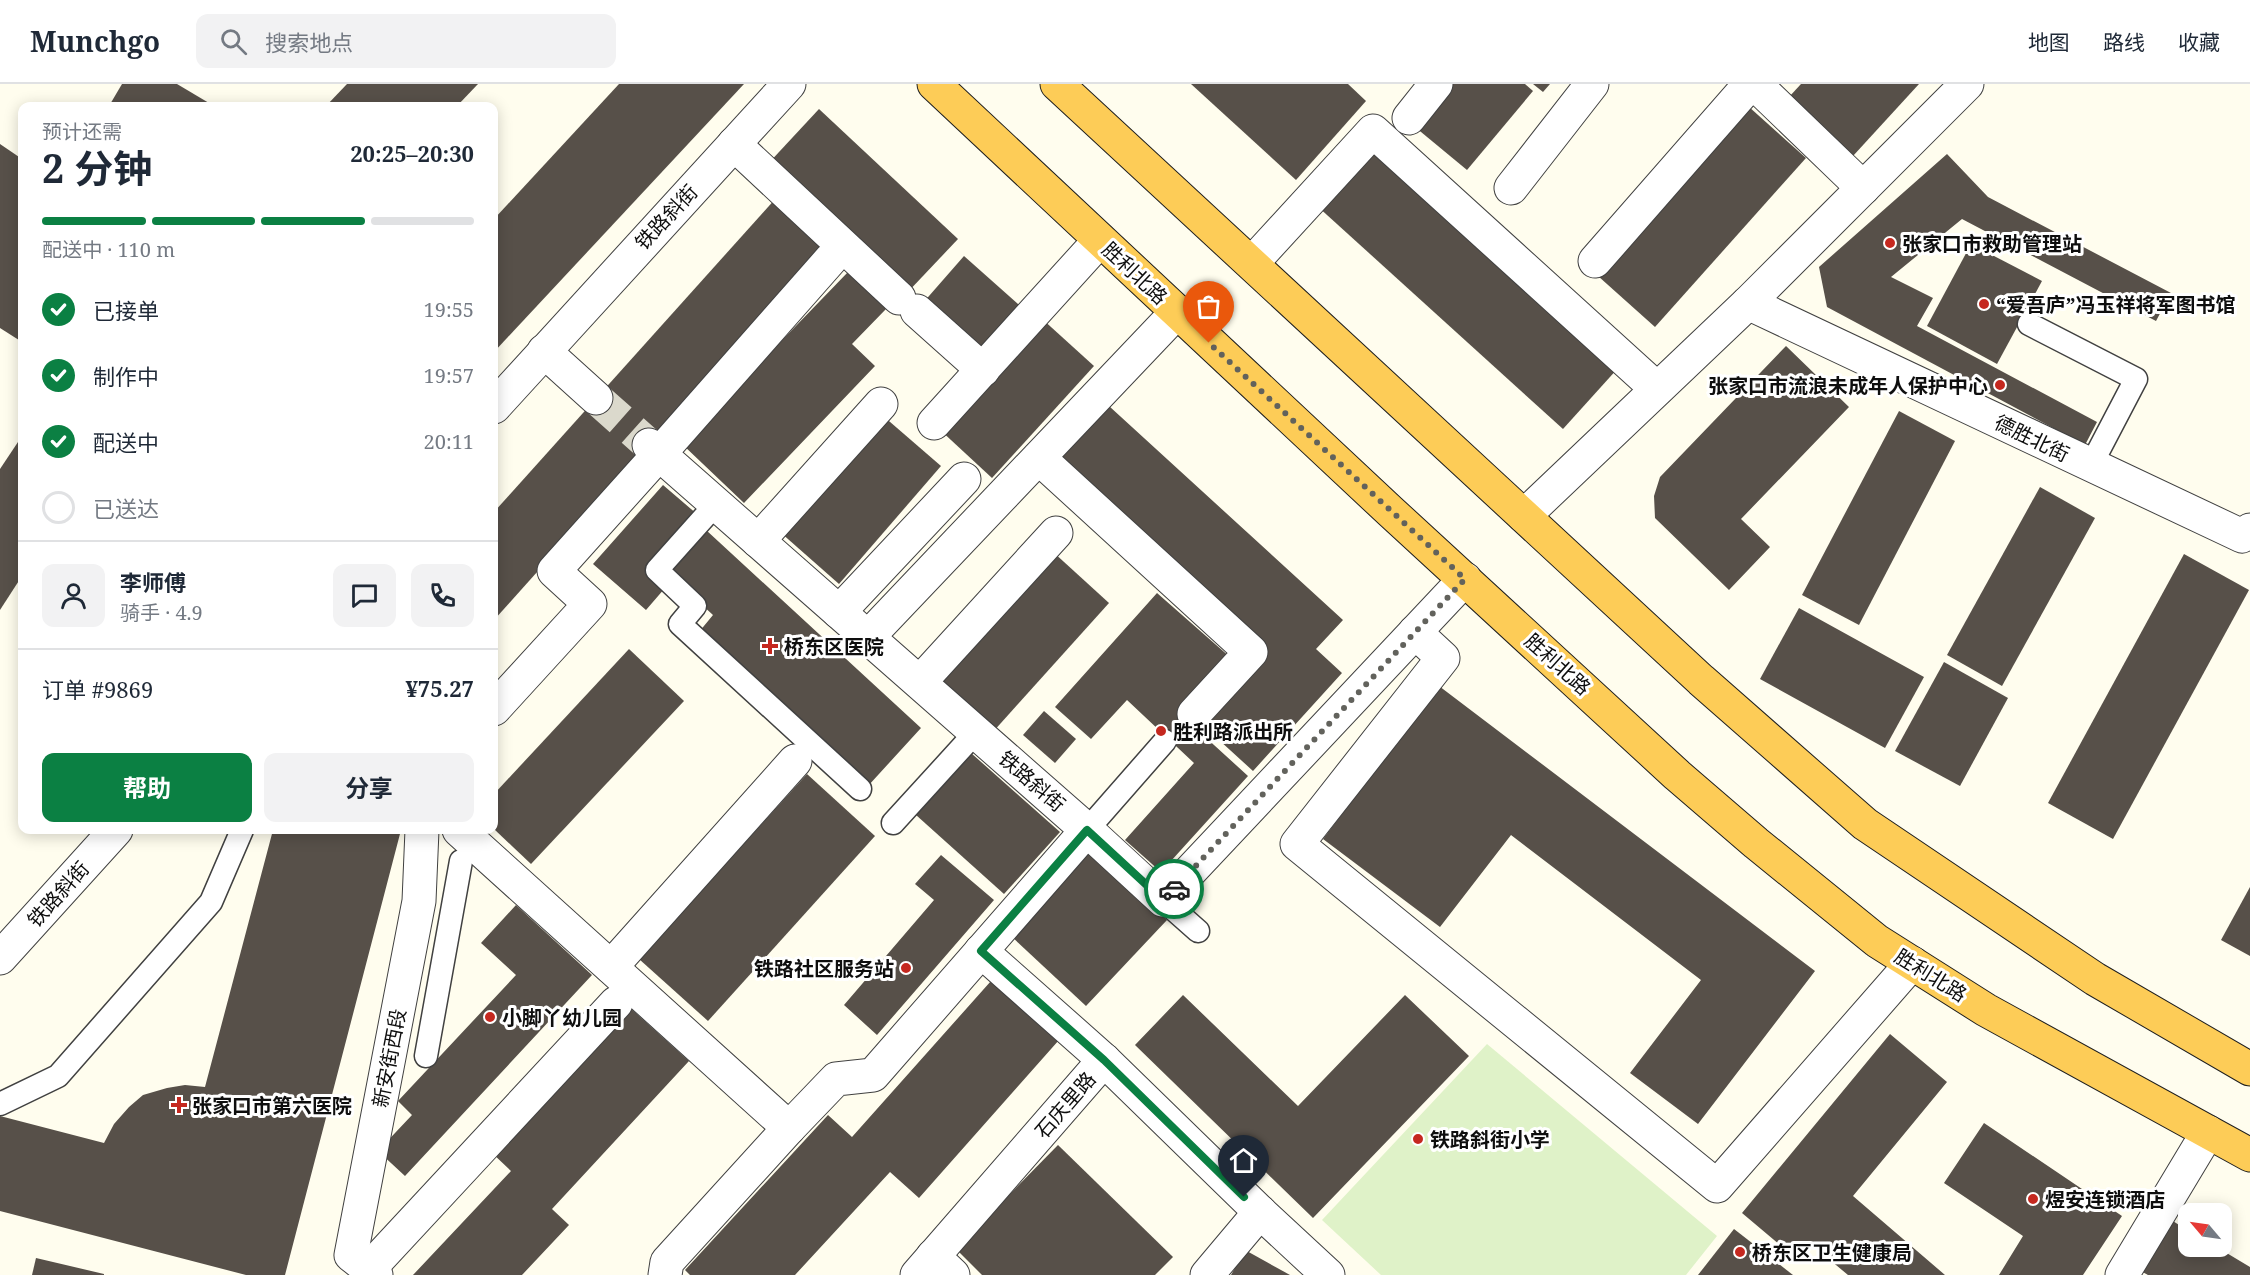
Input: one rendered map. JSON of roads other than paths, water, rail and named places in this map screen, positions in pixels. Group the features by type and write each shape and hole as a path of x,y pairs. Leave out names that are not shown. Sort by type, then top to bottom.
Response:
{"highway":[{"name":"胜利北路","path":"934,84 1465,579 1677,774 1756,843 1877,940 1986,1010 2250,1155"},
{"path":"1057,84 1701,680 1865,824 2095,980 2250,1069"}],"street":[{"name":"铁路斜街","path":"498,403 789,84"},
{"path":"1409,118 1436,84"},
{"path":"1511,188 1592,84"},
{"path":"1524,516 1748,303 1967,84"},
{"path":"1594,261 1764,87 1863,188"},
{"path":"1252,263 1373,131 1657,389"},
{"path":"734,144 983,370"},
{"path":"934,423 1101,240"},
{"path":"498,705 590,604 554,570 654,450 831,258"},
{"name":"德胜北街","path":"1748,303 2091,465 2247,535"},
{"path":"868,637 1177,312"},
{"path":"544,351 596,398"},
{"path":"758,541 881,404"},
{"name":"铁路斜街","path":"654,450 920,682 1163,900"},
{"path":"1039,458 1251,652 1194,714"},
{"path":"839,612 964,479"},
{"path":"920,682 1056,532"},
{"path":"1163,900 1465,579"},
{"path":"1415,632 1443,658 1297,844 1717,1186 1912,963"},
{"path":"611,967 795,761"},
{"path":"664,1275 667,1262 836,1079 873,1075 1087,830"},
{"name":"铁路斜街","path":"0,958 112,834"},
{"name":"新安街西段","path":"373,1272 351,1255 419,901 422,834"},
{"path":"460,845 611,967 789,1128"},
{"path":"981,951 1104,1060"},
{"path":"373,1272 616,1003"},
{"name":"石庆里路","path":"934,1269 1104,1060 1328,1275"},
{"path":"2122,1275 2208,1132"},
{"path":"1207,1275 1260,1212"}],"lane":[{"path":"2029,324 2136,379 2091,465"},
{"path":"716,504 657,570 695,606 680,624 860,789"},
{"path":"893,823 976,732"},
{"path":"1087,830 1165,741"},
{"path":"0,1104 58,1076 211,902 240,834"},
{"path":"426,1056 443,962 460,845"},
{"path":"1163,900 1198,931"},
{"path":"409,957 443,962"}],"tunnel":[{"path":"596,398 649,445"}],"place":[{"name":"张家口市救助管理站","path":"1890,243"},
{"name":"“爱吾庐”冯玉祥将军图书馆","path":"1984,304"},
{"name":"张家口市流浪未成年人保护中心","path":"2000,385"},
{"name":"桥东区医院","path":"770,646"},
{"name":"胜利路派出所","path":"1161,731"},
{"name":"铁路社区服务站","path":"906,968"},
{"name":"小脚丫幼儿园","path":"490,1017"},
{"name":"张家口市第六医院","path":"179,1105"},
{"name":"铁路斜街小学","path":"1418,1139"},
{"name":"煜安连锁酒店","path":"2033,1199"},
{"name":"桥东区卫生健康局","path":"1740,1252"}]}
